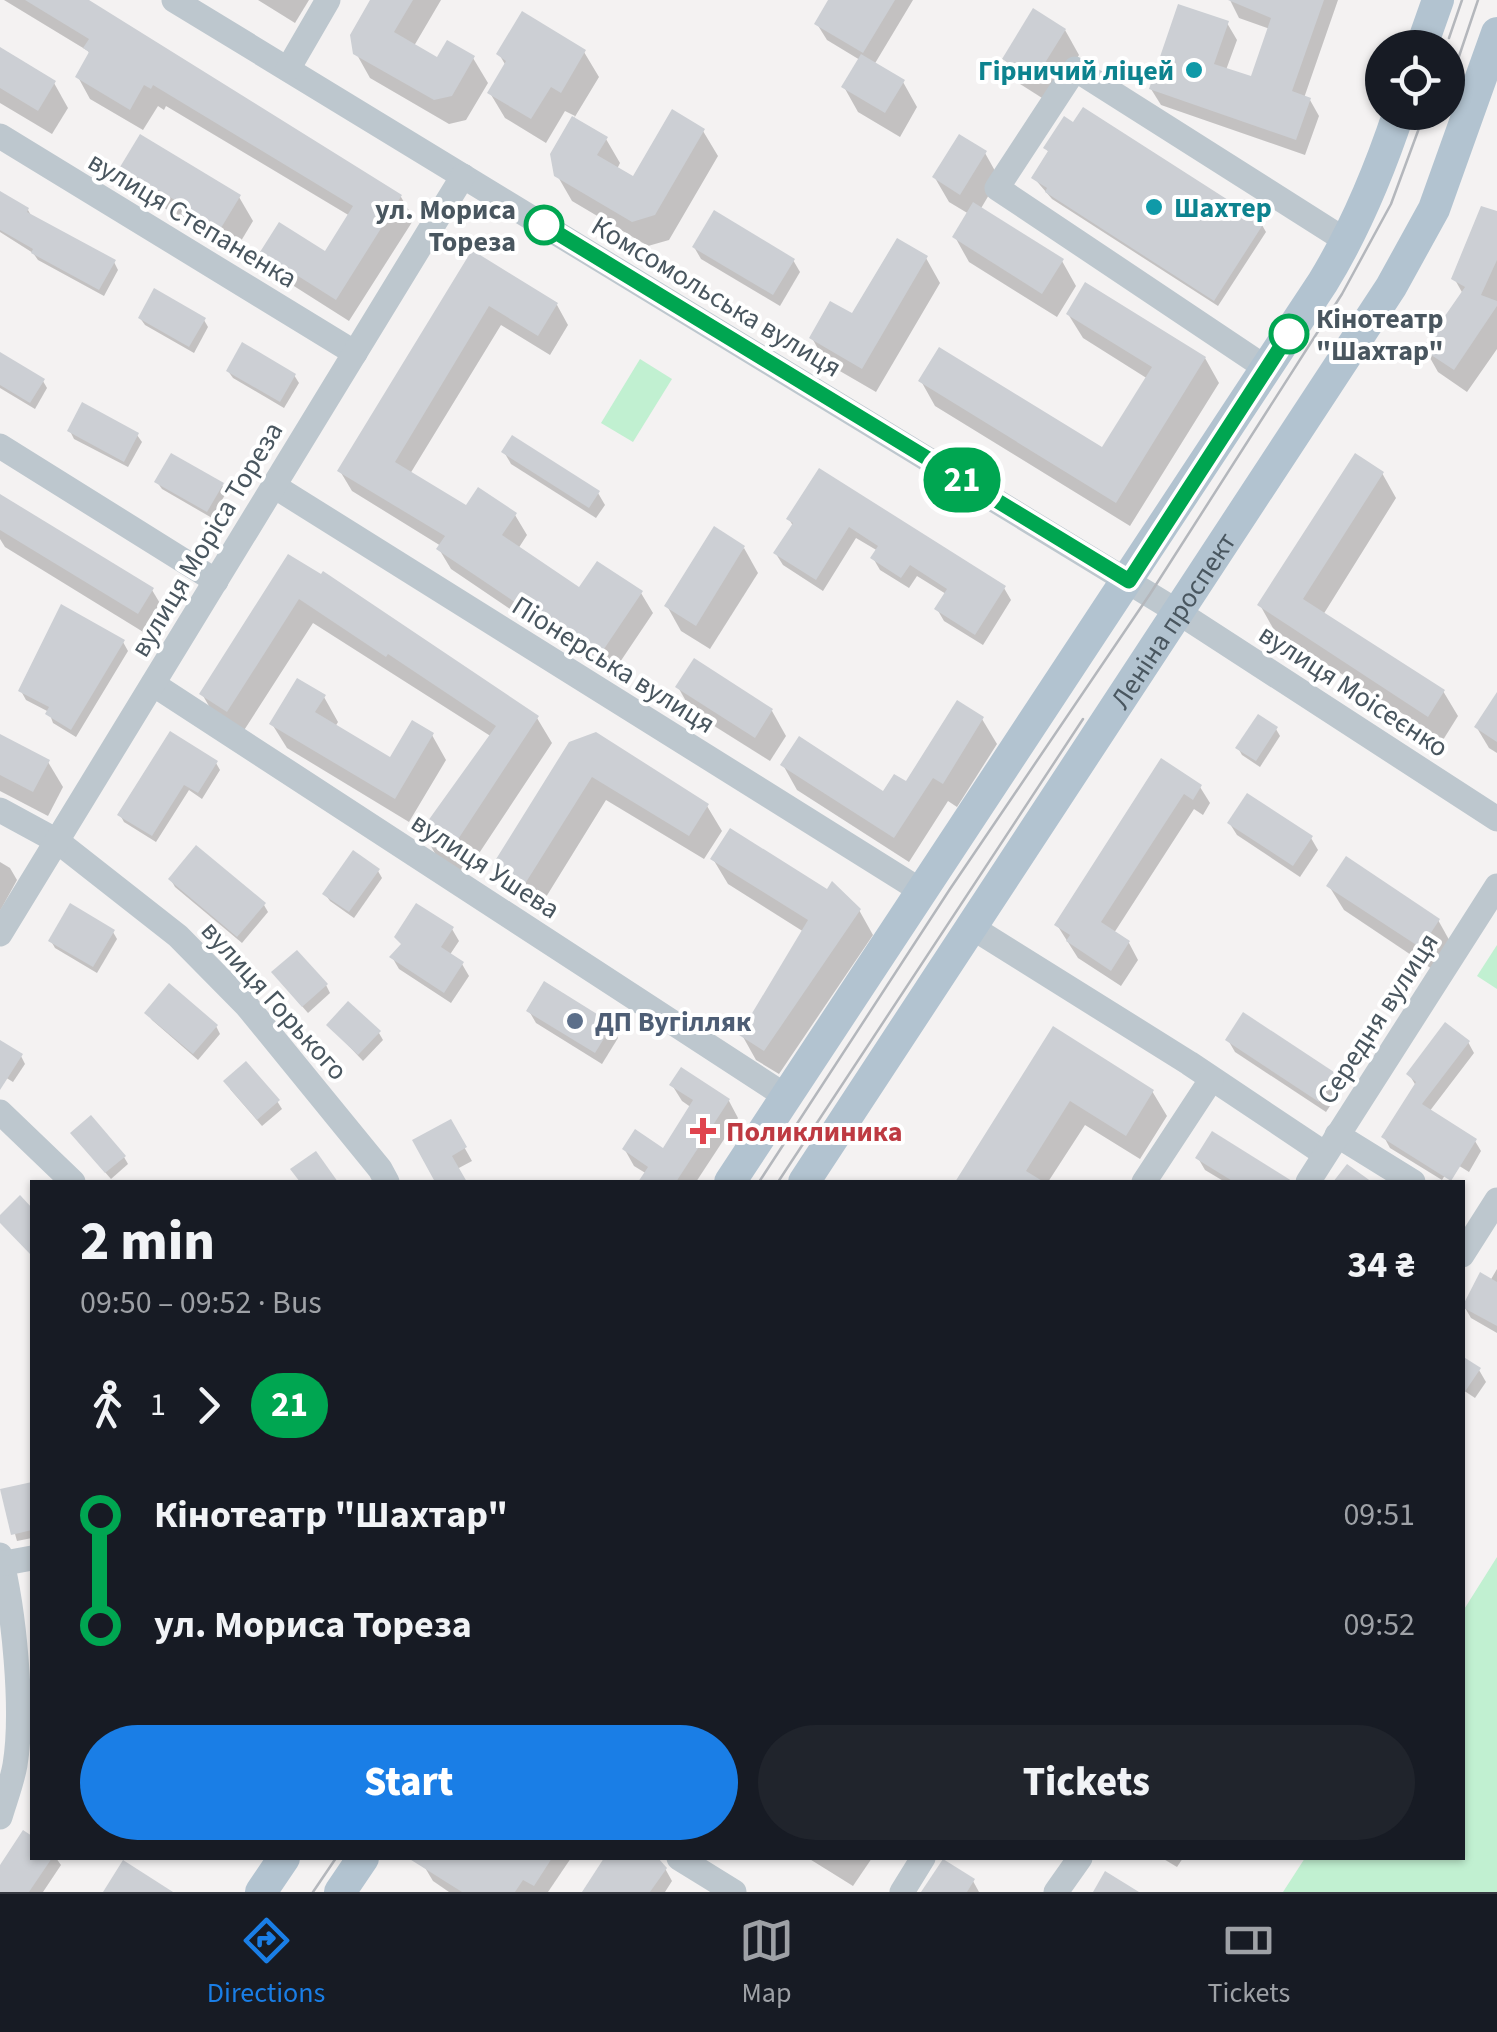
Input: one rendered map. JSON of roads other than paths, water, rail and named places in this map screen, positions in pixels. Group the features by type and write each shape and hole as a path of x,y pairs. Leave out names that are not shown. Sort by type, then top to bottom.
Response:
{"main road":[{"path":"1428,30 1438,0"},
{"name":"Леніна проспект","path":"805,1180 1326,391 1417,243 1454,161 1497,34"},
{"path":"731,1180 1129,581 1348,242 1394,130"},
{"path":"261,1892 283,1860"},
{"path":"340,1892 361,1860"}],"street":[{"name":"Комсомольська вулиця","path":"174,0 1178,612"},
{"path":"288,69 328,0"},
{"path":"1266,368 997,188 1075,70 1348,242"},
{"name":"вулиця Степаненка","path":"0,136 355,352"},
{"name":"вулиця Моріса Тореза","path":"0,934 462,176"},
{"path":"0,446 216,581"},
{"name":"Піонерська вулиця","path":"274,486 923,892"},
{"name":"вулиця Моісеєнко","path":"1178,612 1497,819"},
{"name":"вулиця Ушева","path":"152,684 787,1097"},
{"name":"вулиця Горького","path":"0,810 57,841 178,936 246,1006 385,1180"},
{"name":"Середня вулиця","path":"1309,1180 1497,886"},
{"path":"974,928 1212,1080 1331,1145 1409,1180"},
{"path":"1145,1180 1212,1080"},
{"path":"0,1112 71,1180"},
{"path":"1465,1244 1472,1219 1497,1200"},
{"path":"0,1817 15,1768 20,1728 1,1561 30,1558"},
{"path":"682,1860 734,1892"},
{"path":"902,1892 922,1860"},
{"path":"1056,1892 1079,1860"}],"tram line":[{"path":"1452,30 1462,0"},
{"path":"1465,39 1478,0"},
{"path":"760,1180 950,889 1150,594 1342,294 1391,204 1418,130"},
{"path":"779,1180 1083,719"},
{"path":"313,1892 335,1860"}],"place":[{"name":"Гірничий ліцей","path":"1194,70"},
{"name":"Шахтер","path":"1154,207"},
{"name":"ул. Мориса Тореза","path":"544,225"},
{"name":"Кінотеатр \"Шахтар\"","path":"1289,334"},
{"name":"ДП Вугілляк","path":"575,1021"},
{"name":"Поликлиника","path":"703,1131"}]}
